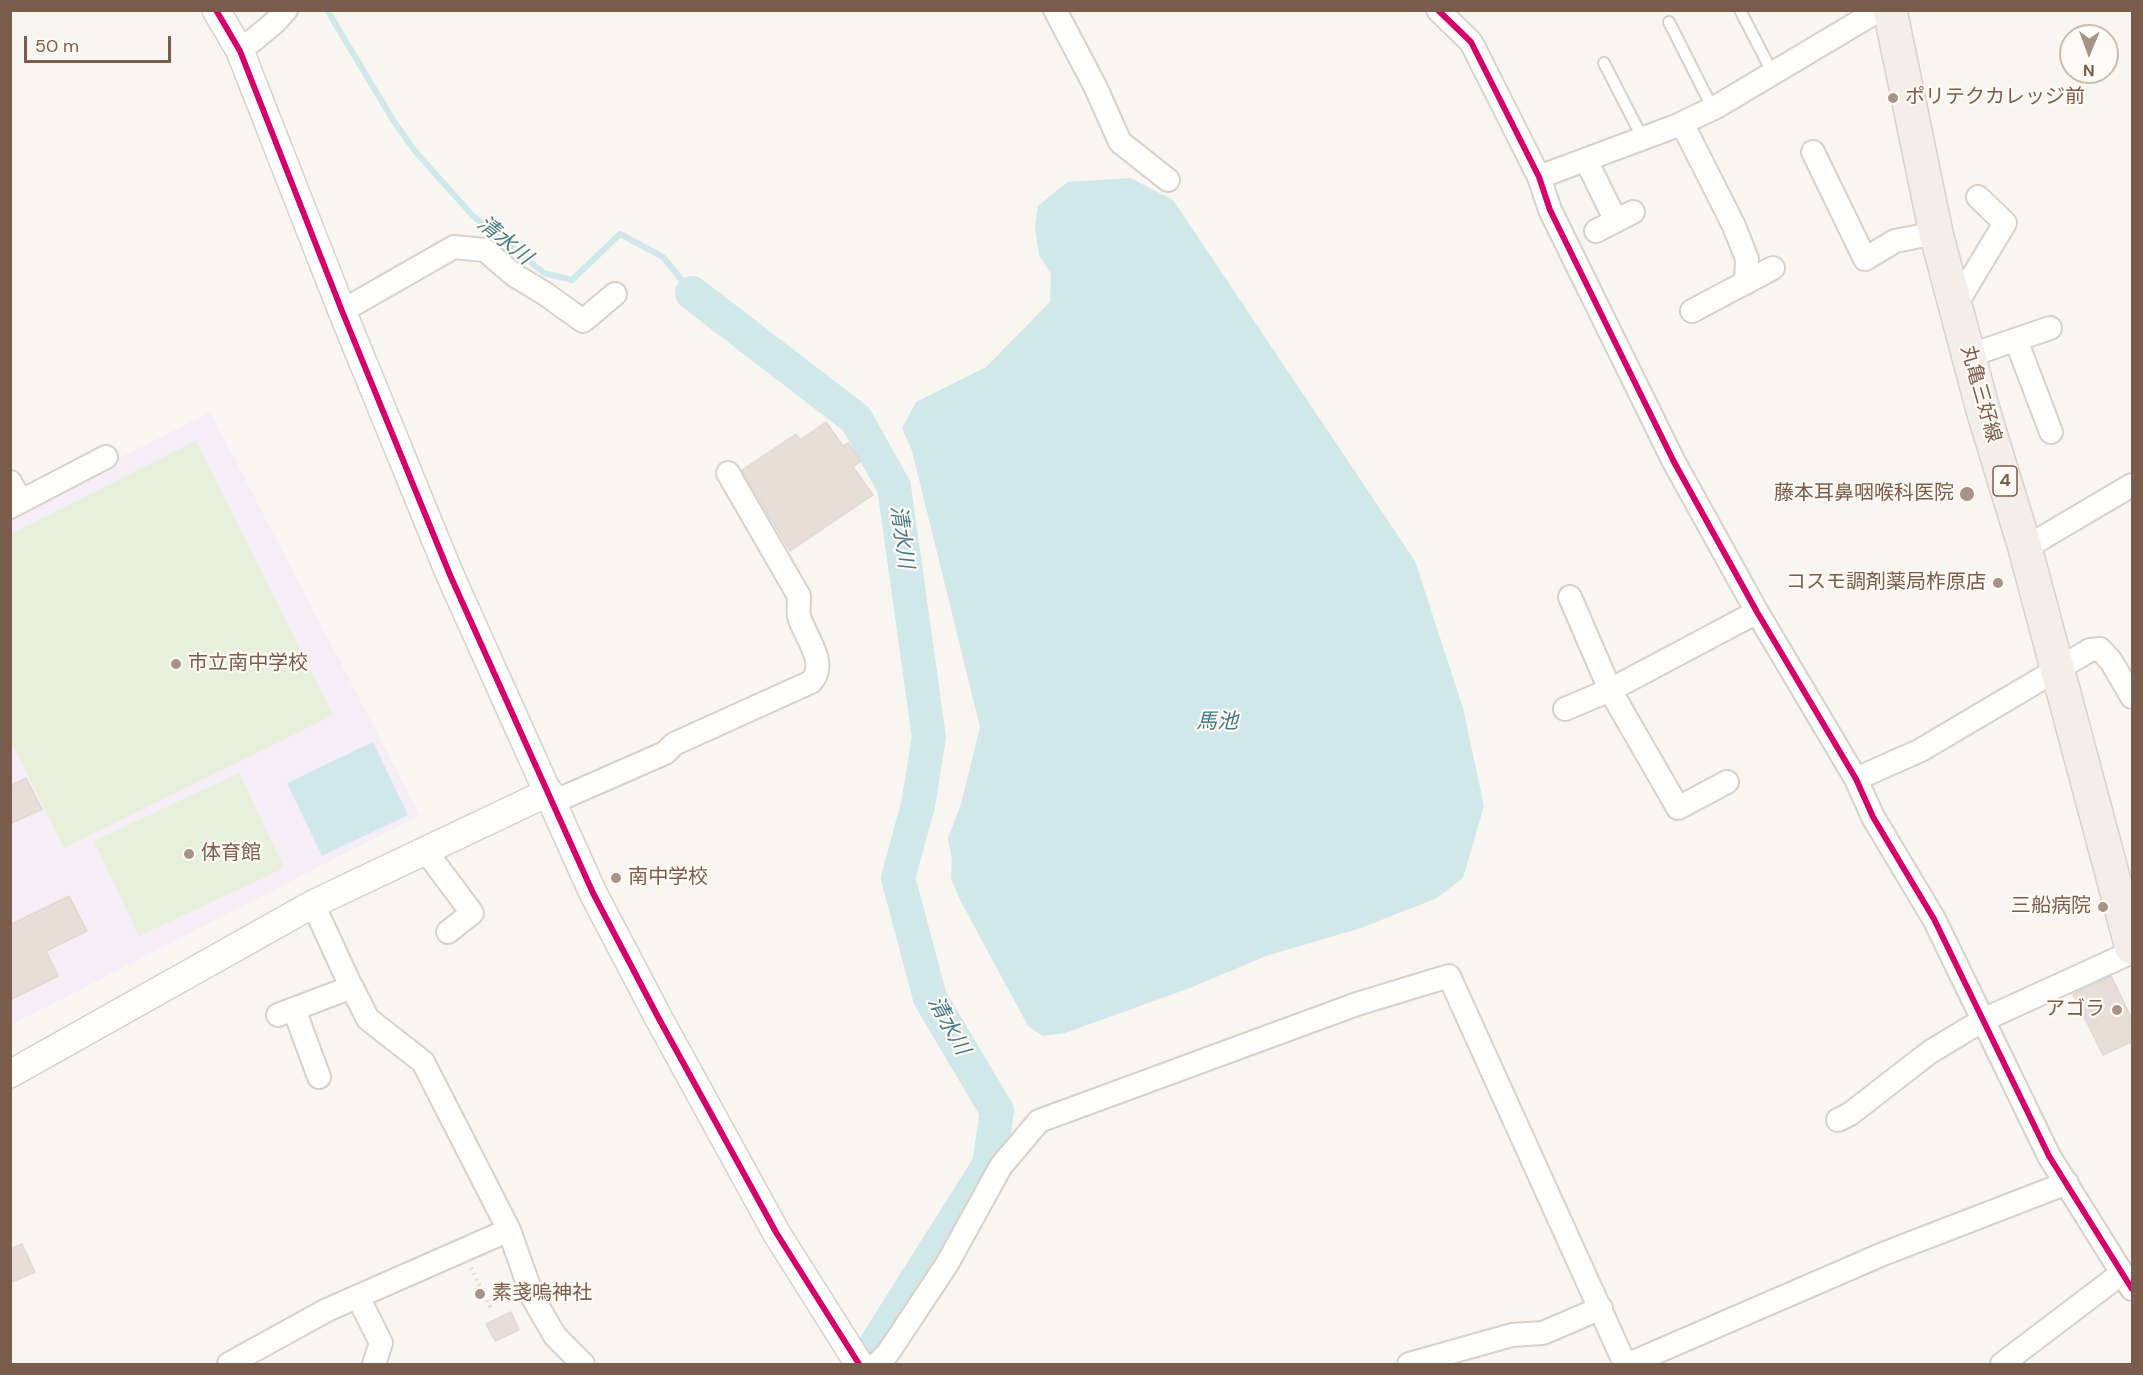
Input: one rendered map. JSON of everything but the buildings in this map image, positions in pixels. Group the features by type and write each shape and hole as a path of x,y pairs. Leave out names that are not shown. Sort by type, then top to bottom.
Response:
{"main road":[{"name":"丸亀三好線","path":"1890,10 1936,233 1983,410 2025,548 2133,948"}],"street":[{"path":"216,10 240,51 342,311 450,575 593,893 777,1234 859,1365"},
{"path":"240,51 286,10"},
{"path":"1055,10 1095,86 1120,142 1168,180"},
{"path":"1438,10 1471,42 1539,177 1550,210 1674,462 1757,612 1856,779 1873,817 1934,919 2049,1156 2127,1281 2002,1365"},
{"path":"1539,177 1643,139 1713,109 1879,10"},
{"path":"1682,123 1734,226 1747,259 1746,283"},
{"path":"1813,152 1840,233 1864,259 1895,241 1936,233"},
{"path":"1586,160 1615,221"},
{"path":"1955,306 2005,223 1978,197"},
{"path":"342,311 454,247 485,250 514,275 583,321 615,294"},
{"path":"1692,311 1773,268"},
{"path":"1968,356 2050,328"},
{"path":"2016,340 2052,432"},
{"path":"10,482 16,504 106,458"},
{"path":"10,1074 313,904 425,850 551,797 665,753 674,744 812,682 818,676 819,664 799,615 799,596 728,472"},
{"path":"2025,548 2133,485"},
{"path":"1570,597 1610,690 1678,808 1727,782"},
{"path":"1565,709 1610,690 1757,612"},
{"path":"1856,779 1922,750 2090,650 2100,649 2133,697"},
{"path":"425,850 472,913 448,932"},
{"path":"313,904 368,1019 423,1062 509,1230 533,1298 555,1336 583,1365"},
{"path":"1838,1120 1850,1114 1930,1052 1983,1020 2133,952"},
{"path":"877,1365 888,1353 947,1264 1001,1166 1039,1120 1357,1004 1449,976 1627,1365 1883,1254 2067,1183"},
{"path":"319,1077 286,1012 352,987"},
{"path":"229,1365 327,1310 509,1230"},
{"path":"358,1297 381,1343 374,1365"},
{"path":"1409,1365 1512,1335 1543,1333 1600,1308"}],"lane":[{"path":"1740,10 1773,74"},
{"path":"1669,22 1713,109"},
{"path":"1604,63 1643,139"}],"path":[{"path":"463,1251 491,1309"}],"shaded area":[{"name":"市立南中学校","path":"210,412 420,815 11,1025 11,513"}],"green space":[{"path":"196,441 333,715 64,848 11,741 11,534"},
{"name":"体育館","path":"239,773 284,868 139,936 94,841"}],"water":[{"name":"馬池","path":"1130,178 1173,200 1415,561 1463,708 1484,806 1463,878 1437,898 1361,928 1266,956 1190,988 1065,1033 1043,1036 1028,1026 959,898 951,878 952,860 948,838 961,804 980,727 912,451 902,428 916,402 986,367 1050,302 1051,274 1039,255 1035,227 1038,206 1067,182"},
{"path":"373,742 408,815 322,856 287,783"}],"waterway":[{"name":"清水川","path":"327,10 393,120 414,150 473,216 544,273 572,280 620,234 663,257 692,293"},
{"name":"清水川","path":"692,293 856,419 894,487 929,737 918,805 898,878 930,998 997,1111 989,1165 876,1344"}],"cycle path":[{"path":"216,10 240,51 342,311 450,575 593,893 777,1234 859,1364"},
{"path":"1438,10 1471,42 1539,177 1550,210 1674,462 1757,612 1856,779 1873,817 1934,919 2049,1156 2132,1289"}],"place":[{"name":"ポリテクカレッジ前","path":"1893,98"},
{"name":"藤本耳鼻咽喉科医院","path":"1967,494"},
{"name":"コスモ調剤薬局柞原店","path":"1998,583"},
{"name":"市立南中学校","path":"176,664"},
{"name":"体育館","path":"189,854"},
{"name":"南中学校","path":"616,878"},
{"name":"三船病院","path":"2103,907"},
{"name":"アゴラ","path":"2117,1010"},
{"name":"素戔嗚神社","path":"480,1294"}]}
